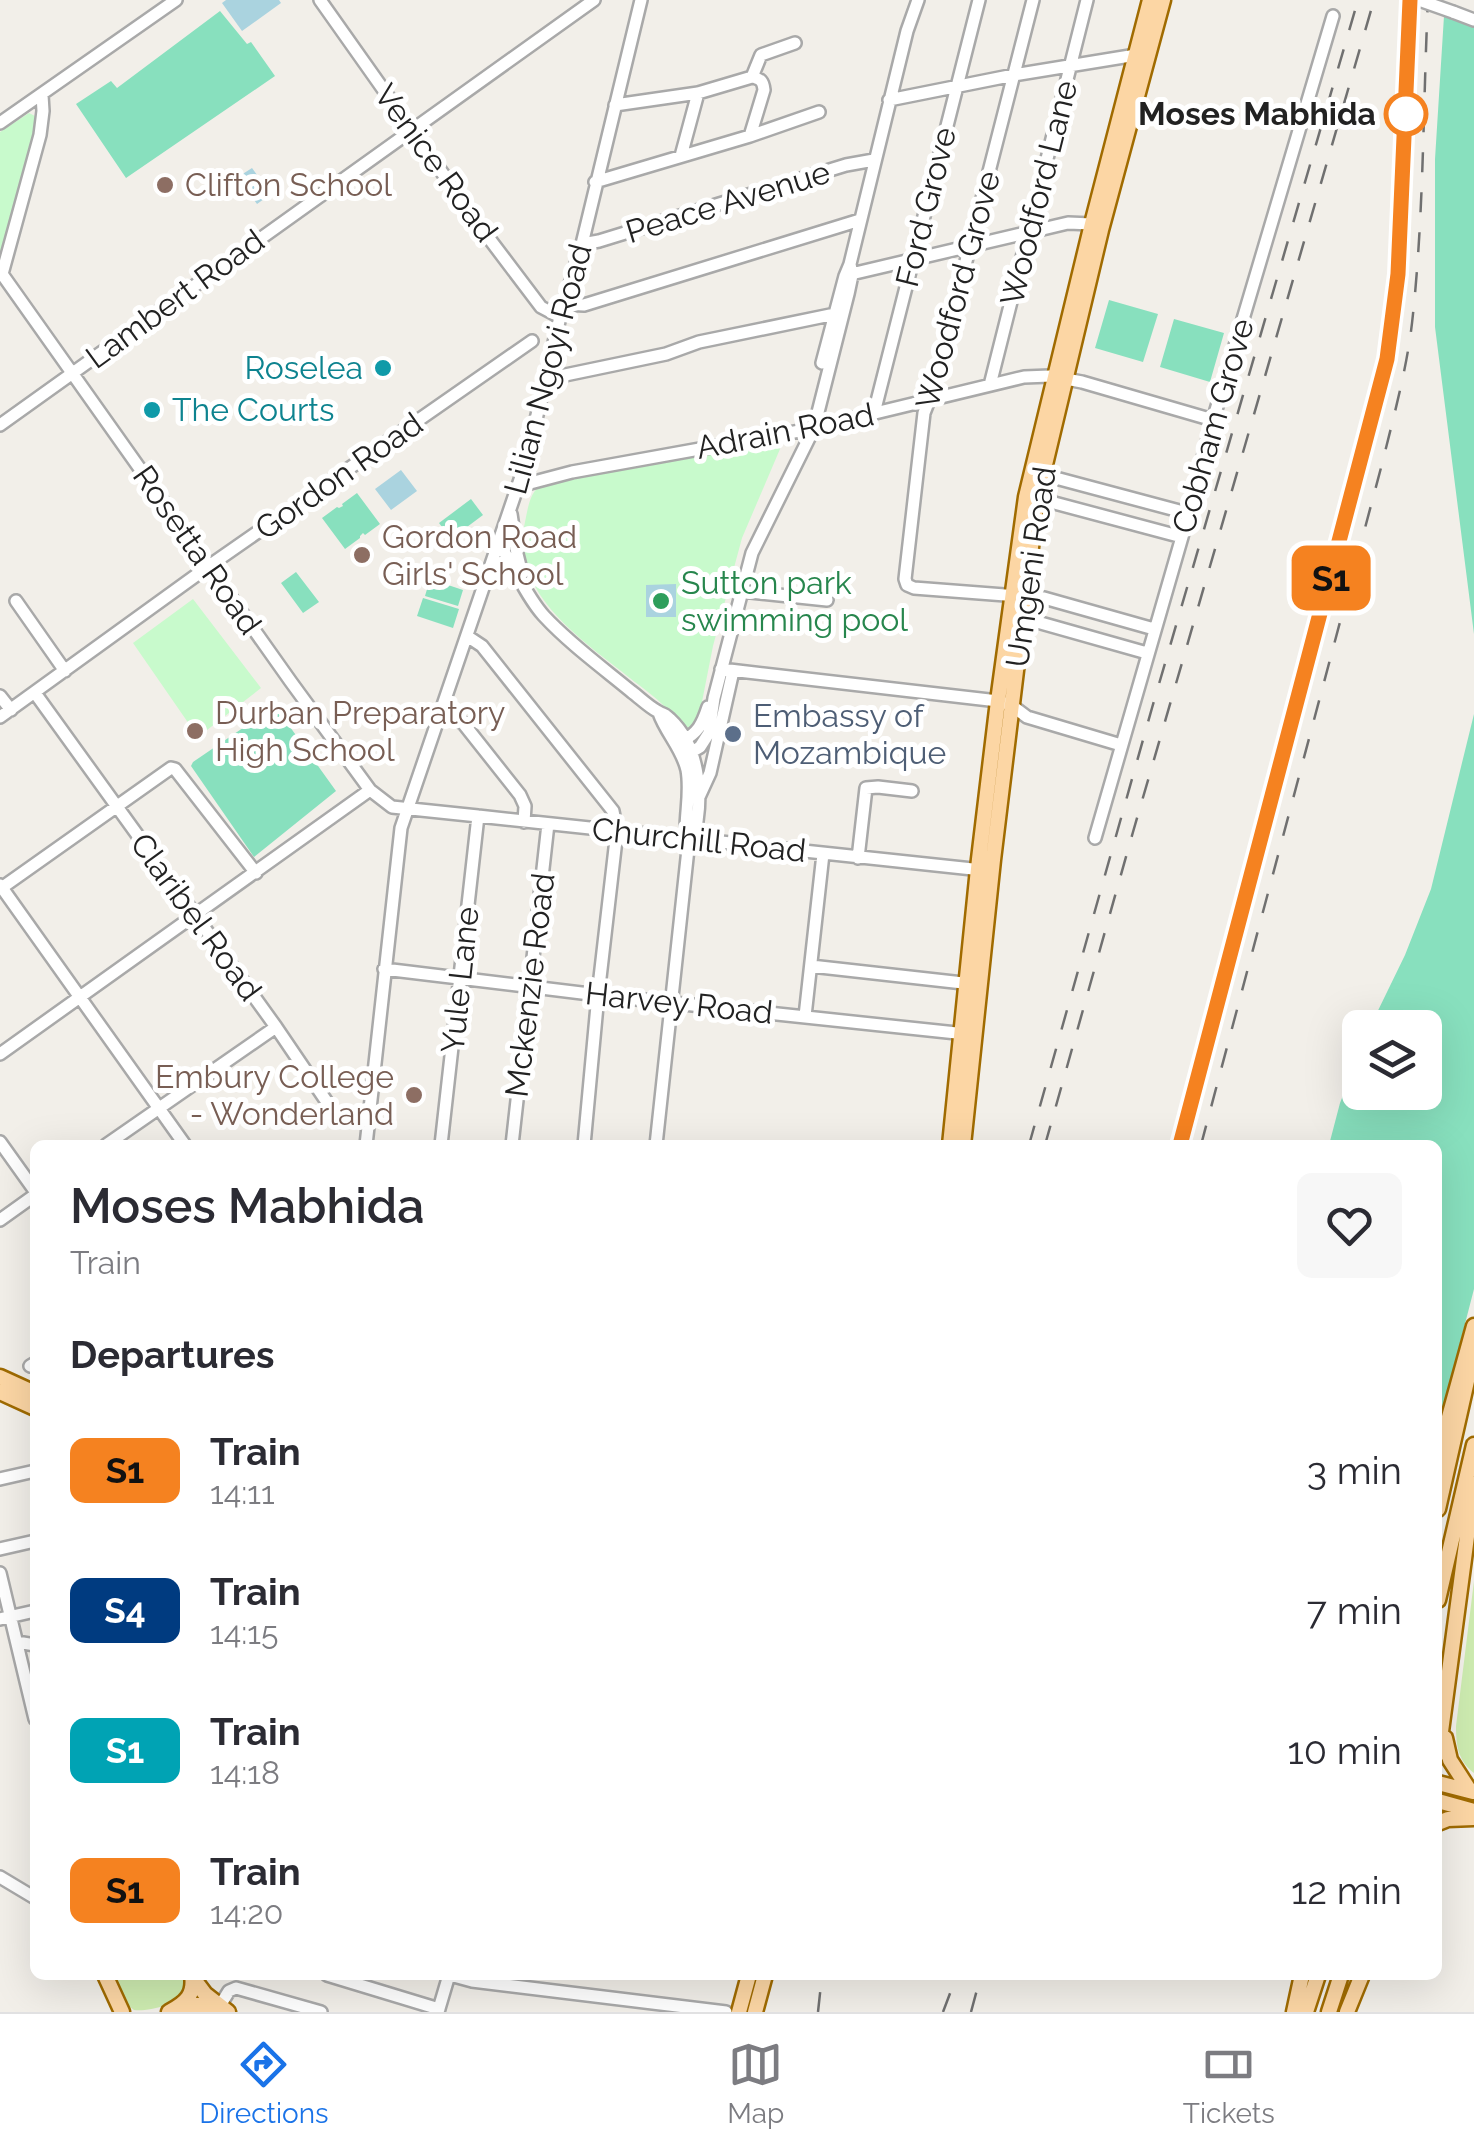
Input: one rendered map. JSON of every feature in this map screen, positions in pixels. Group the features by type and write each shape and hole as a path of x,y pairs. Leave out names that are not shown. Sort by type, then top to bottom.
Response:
{"main road":[{"name":"Umgeni Road","path":"1061,378 1092,224 1150,0"},
{"name":"Umgeni Road","path":"963,1140 985,870 1036,473 1162,0"},
{"name":"Umgeni Road","path":"951,1140 969,1034"},
{"path":"1442,1442 1474,1326"},
{"path":"1442,1491 1474,1350"},
{"path":"0,1377 30,1391"},
{"path":"0,1392 30,1406"},
{"path":"1442,1583 1474,1446"},
{"path":"1442,1725 1474,1484"},
{"path":"1448,1682 1446,1750 1472,1792"},
{"path":"1442,1784 1472,1792"},
{"path":"1442,1802 1474,1814"},
{"path":"1442,1821 1474,1814"},
{"path":"106,1980 122,2012"},
{"path":"177,2008 192,1992 194,1980"},
{"path":"196,1980 219,2010"},
{"path":"739,2012 749,1980"},
{"path":"754,2012 764,1980"},
{"path":"1294,2012 1301,1980"},
{"path":"1306,2012 1316,1980"},
{"path":"1329,2012 1339,1980"},
{"path":"1347,2012 1360,1980"},
{"path":"177,2008 200,2005 219,2010"}],"street":[{"path":"0,123 176,0"},
{"name":"Venice Road","path":"320,0 541,307 562,311"},
{"name":"Lambert Road","path":"0,425 594,0"},
{"name":"Lilian Ngoyi Road","path":"367,1140 401,828 526,462 641,0"},
{"path":"698,799 710,773 741,591 752,553 809,433 889,100 918,0"},
{"name":"Ford Grove","path":"874,413 979,0"},
{"name":"Woodford Grove","path":"1019,596 914,588 905,580 924,412 934,390 1034,0"},
{"name":"Woodford Lane","path":"990,385 1087,0"},
{"path":"1419,0 1474,20"},
{"name":"Cobham Grove","path":"1095,838 1333,16"},
{"path":"752,77 761,55 795,43"},
{"path":"889,100 1136,54"},
{"path":"615,104 698,94 760,78 764,90 750,136"},
{"path":"681,156 698,94"},
{"name":"Rosetta Road","path":"42,95 40,135 1,274 370,790 386,804 406,810"},
{"path":"595,182 819,112"},
{"name":"Peace Avenue","path":"582,244 600,242 846,165 874,160"},
{"path":"562,311 860,220"},
{"path":"849,271 1076,222 1092,224"},
{"path":"809,433 835,314 849,271"},
{"path":"546,379 835,314"},
{"name":"Gordon Road","path":"5,714 532,341"},
{"name":"Adrain Road","path":"519,486 572,472 809,433 1024,377 1061,378"},
{"path":"1061,378 1213,420"},
{"name":"Adrain Road","path":"526,462 544,471 572,472"},
{"path":"1036,473 1188,513"},
{"path":"1112,518 1118,495"},
{"path":"1032,497 1182,538"},
{"path":"510,511 517,554 529,592"},
{"path":"499,544 543,615 659,713 682,742 698,782 657,1140"},
{"path":"485,582 500,571 516,574"},
{"path":"741,591 827,600"},
{"path":"1019,596 1044,598 1154,629"},
{"path":"16,601 65,670"},
{"path":"1084,635 1092,613"},
{"path":"1016,616 1146,653"},
{"path":"467,636 482,646 613,812 617,831 584,1140"},
{"path":"682,742 701,726 727,670"},
{"path":"727,670 1004,703 1026,717 1120,745"},
{"name":"Claribel Road","path":"35,693 333,1110 348,1120 369,1122"},
{"path":"0,696 5,714"},
{"path":"688,755 705,742 714,698"},
{"path":"441,712 463,723 520,795 525,806 524,822"},
{"path":"688,755 689,843"},
{"path":"181,1140 1,887 166,770 175,769 256,873"},
{"path":"858,858 866,788 912,790"},
{"path":"0,1054 370,790"},
{"name":"Churchill Road","path":"406,810 617,831 689,843 985,870"},
{"name":"Yule Lane","path":"442,1140 478,816"},
{"name":"Mckenzie Road","path":"513,1140 548,824"},
{"path":"805,1016 824,854"},
{"path":"811,966 974,984"},
{"name":"Harvey Road","path":"384,970 969,1034"},
{"path":"113,1140 276,1027"},
{"path":"0,1142 30,1186"},
{"path":"0,1220 30,1197"},
{"path":"0,1479 30,1472"},
{"path":"0,1548 30,1542"},
{"path":"0,1576 6,1618 17,1642 30,1698"},
{"path":"17,1642 30,1644"},
{"path":"0,1877 30,1895"},
{"path":"343,1980 439,2010 448,1980"},
{"path":"466,1980 726,2012"},
{"path":"219,2010 229,1991 236,1988 321,2012"}],"green space":[{"path":"220,11 247,44 251,42 275,76 126,178 76,104 111,81 117,88"},
{"path":"1444,16 1474,27 1474,634 1435,327 1435,159"},
{"path":"29,113 35,116 36,127 0,260 0,132"},
{"path":"1109,300 1158,314 1143,362 1095,348"},
{"path":"1174,319 1224,333 1210,382 1160,367"},
{"path":"764,442 780,449 742,538 713,646 698,722 692,729 577,635 541,596 523,549 528,507 539,486"},
{"path":"357,493 380,524 345,549 322,518"},
{"path":"471,499 483,515 451,539 439,523"},
{"path":"296,572 319,602 303,613 281,583"},
{"path":"430,579 463,590 458,606 425,596"},
{"path":"423,598 459,609 453,628 417,616"},
{"path":"193,599 261,688 198,737 133,643"},
{"path":"275,706 336,791 254,857 191,766"},
{"path":"1474,714 1474,1289 1442,1413 1442,1140 1330,1140 1342,1098 1342,1110 1442,1110 1442,1010 1378,1010 1431,889"},
{"path":"1474,1581 1474,1773 1459,1752 1456,1726"},
{"path":"115,1980 185,1980 181,1996 154,2009 134,2010"}],"water":[{"path":"222,3 281,3 242,31"},
{"path":"252,168 271,194 257,204 238,177"},
{"path":"401,470 417,491 391,510 375,489"},
{"name":"Sutton park swimming pool","path":"676,584 676,617 646,617 646,585"}],"railway":[{"path":"1030,1140 1358,0"},
{"path":"1046,1140 1374,0"},
{"path":"1181,1140 1387,359 1397,289 1410,0"},
{"path":"1202,1140 1404,371 1419,236 1428,0"},
{"path":"818,2012 821,1980"},
{"path":"943,2012 955,1980"},
{"path":"971,2012 980,1980"}],"train":[{"name":"S1","path":"1181,1140 1387,359 1396,306 1410,0"}],"place":[{"name":"Moses Mabhida","path":"1406,114"},
{"name":"Clifton School","path":"165,185"},
{"name":"Roselea","path":"383,368"},
{"name":"The Courts","path":"152,410"},
{"name":"Gordon Road Girls' School","path":"362,555"},
{"name":"Sutton park swimming pool","path":"661,601"},
{"name":"Durban Preparatory High School","path":"195,731"},
{"name":"Embassy of Mozambique","path":"733,734"},
{"name":"Embury College - Wonderland","path":"414,1095"}]}
